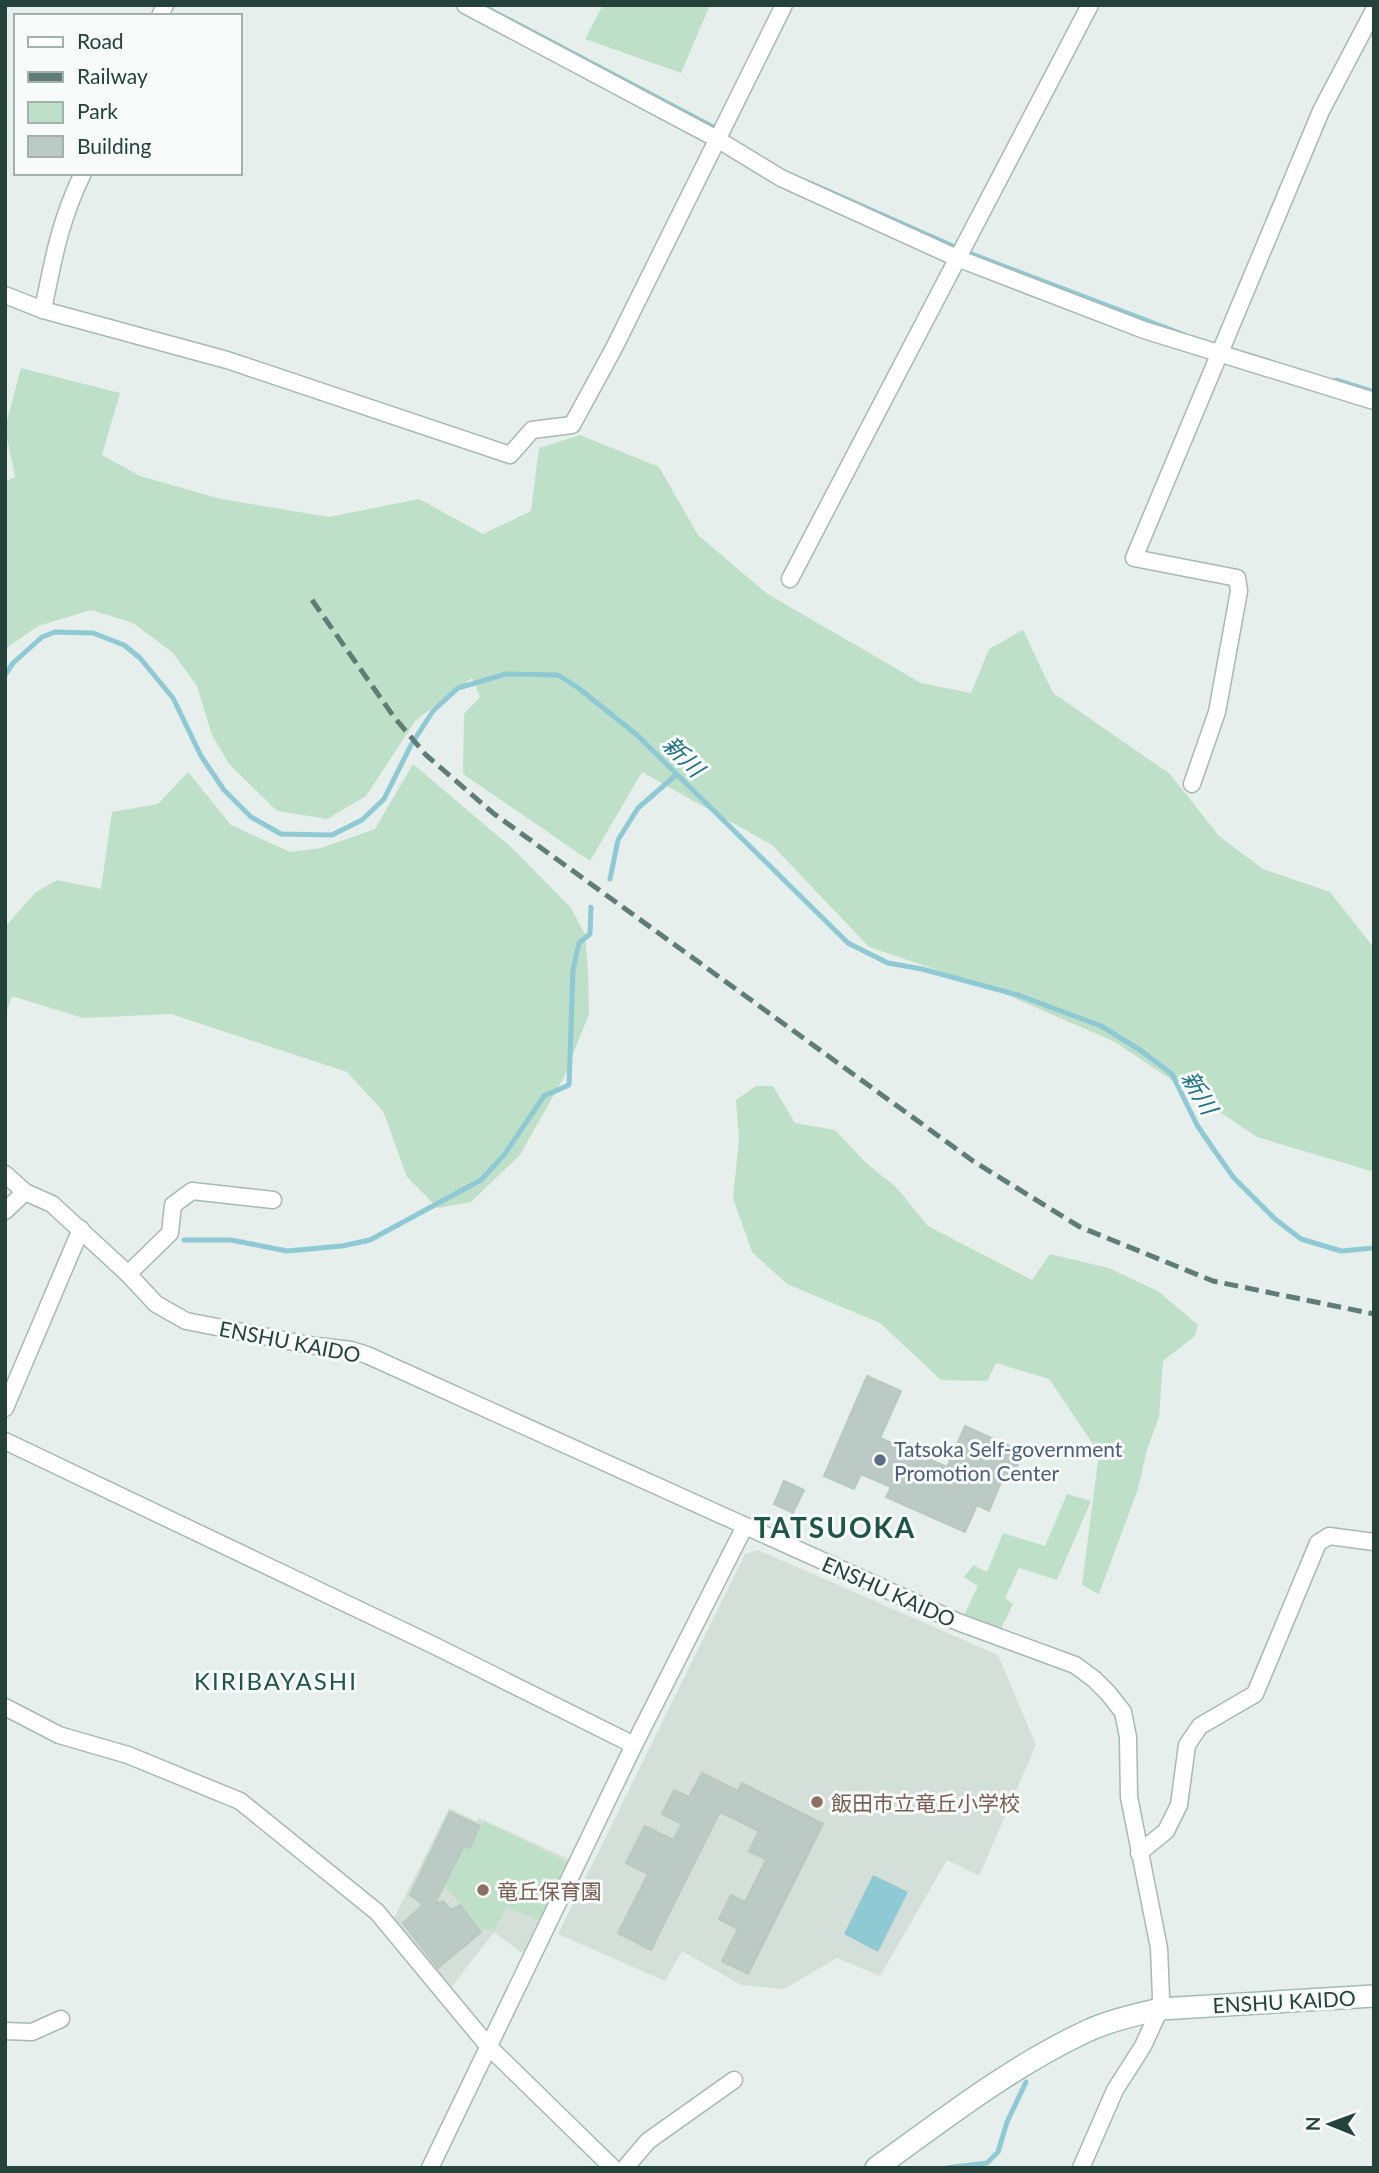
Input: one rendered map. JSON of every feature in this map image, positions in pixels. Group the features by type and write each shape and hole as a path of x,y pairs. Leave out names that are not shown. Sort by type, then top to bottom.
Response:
{"street":[{"path":"5,295 43,310 228,360 510,456 532,430 572,425 614,348 784,5"},
{"path":"790,579 1090,5"},
{"path":"468,6 717,139 780,178 957,258 1144,330 1374,401"},
{"path":"1192,784 1217,712 1239,591 1237,578 1134,558 1321,111 1374,10"},
{"path":"43,310 57,238 67,205 82,175"},
{"name":"ENSHU KAIDO","path":"5,1174 25,1192 52,1204 128,1273 156,1304 186,1321 367,1355 958,1622 1075,1665 1094,1679 1123,1712 1128,1737 1129,1797 1159,1948 1160,2009 1374,1996"},
{"path":"128,1273 170,1233 173,1205 192,1191 274,1200"},
{"path":"5,1211 25,1192"},
{"path":"5,1408 81,1229"},
{"path":"5,1441 421,1639 634,1745"},
{"path":"430,2168 634,1745 745,1526"},
{"path":"1139,1853 1166,1831 1179,1805 1187,1745 1200,1726 1255,1694 1318,1543 1329,1536 1374,1542"},
{"path":"5,1707 59,1735 128,1755 240,1801 377,1912 489,2047 613,2168"},
{"path":"876,2168 990,2087 1040,2056 1085,2032 1160,2009"},
{"path":"1082,2168 1115,2090 1143,2046 1160,2009"},
{"path":"5,2031 32,2032 61,2020"},
{"path":"625,2168 648,2141 734,2080"}],"shaded area":[{"name":"飯田市立竜丘小学校","path":"758,1550 998,1655 1036,1745 979,1876 947,1860 880,1976 837,1958 784,1989 741,1985 682,1951 665,1981 558,1934 745,1554"},
{"name":"竜丘保育園","path":"449,1808 476,1821 479,1818 571,1860 527,1957 494,1932 450,1989 393,1920"}],"green space":[{"path":"603,5 710,5 681,73 585,39"},
{"path":"21,368 120,393 102,455 140,476 221,499 329,517 419,499 483,534 531,511 539,448 580,435 659,467 698,535 766,593 921,683 971,693 989,649 1023,630 1053,693 1170,774 1219,836 1263,869 1330,892 1374,948 1374,1172 1257,1137 1115,1042 996,990 869,947 772,845 642,772 590,861 463,774 464,714 480,697 472,678 416,720 366,796 327,819 277,811 229,764 212,735 197,686 172,652 133,623 91,610 38,626 5,649 5,482 15,477 5,428"},
{"path":"413,764 512,848 571,908 585,934 589,1014 564,1077 520,1155 471,1202 438,1208 407,1177 383,1111 347,1072 171,1014 83,1018 12,996 5,1016 5,927 35,893 57,880 101,889 112,812 158,804 188,772 231,825 290,852 321,848 375,829"},
{"path":"756,1086 773,1086 795,1123 835,1130 866,1163 896,1187 928,1226 1032,1280 1050,1254 1108,1268 1158,1291 1198,1325 1195,1336 1163,1361 1159,1417 1146,1453 1138,1489 1099,1594 1082,1585 1099,1453 1049,1379 996,1363 987,1381 941,1380 880,1323 787,1284 752,1252 733,1198 739,1139 736,1100"},
{"path":"1067,1494 1091,1501 1057,1580 1019,1568 1005,1598 1013,1604 1001,1629 964,1615 978,1586 964,1577 973,1565 987,1572 1003,1533 1045,1546"},
{"path":"484,1821 567,1862 540,1921 507,1907 495,1929 481,1929 445,1886 465,1847 471,1849"}],"water":[{"path":"873,1875 908,1892 878,1952 844,1934"}],"building":[{"name":"Tatsoka Self-government Promotion Center","path":"867,1376 901,1391 880,1438 947,1467 965,1426 1023,1452 1013,1476 1005,1473 989,1511 977,1505 965,1532 886,1497 891,1487 861,1474 854,1489 824,1476"},
{"path":"784,1481 804,1490 793,1513 774,1504"},
{"path":"702,1773 738,1791 742,1783 823,1824 748,1974 722,1961 738,1929 719,1919 731,1895 745,1902 766,1860 749,1851 759,1831 720,1812 651,1950 618,1933 648,1874 626,1863 645,1826 673,1840 682,1824 662,1814 674,1790 689,1797"},
{"path":"450,1812 480,1826 470,1848 464,1846 435,1903 443,1901 451,1910 460,1905 481,1932 438,1968 403,1923 423,1905 410,1895"}],"waterway":[{"path":"483,6 713,127"},
{"path":"810,183 955,247"},
{"path":"969,253 1185,335"},
{"path":"1336,380 1371,391"},
{"name":"新川","path":"5,675 13,663 42,637 55,632 93,633 124,645 140,658 173,698 201,756 224,790 251,817 281,834 332,835 362,820 384,799 411,745 433,711 458,688 506,674 558,675 637,735 848,943 888,963 922,969 1018,995 1101,1026 1172,1074 1197,1125 1214,1150 1234,1178 1275,1219 1301,1239 1341,1251 1374,1248"},
{"path":"610,879 618,840 638,808 676,775"},
{"path":"184,1240 231,1240 287,1251 342,1246 370,1240 481,1180 504,1155 544,1096 569,1085 573,970 579,943 590,934 591,907"},
{"path":"946,2168 987,2163 998,2152 1007,2122 1026,2082"}],"railway":[{"path":"312,600 394,717 426,755 493,813 973,1161 1080,1227 1213,1281 1374,1314"}],"place":[{"name":"Tatsoka Self-government Promotion Center","path":"880,1460"},
{"name":"飯田市立竜丘小学校","path":"817,1802"},
{"name":"竜丘保育園","path":"483,1890"}],"district":[{"name":"TATSUOKA","path":"835,1527"},
{"name":"KIRIBAYASHI","path":"276,1680"}]}
